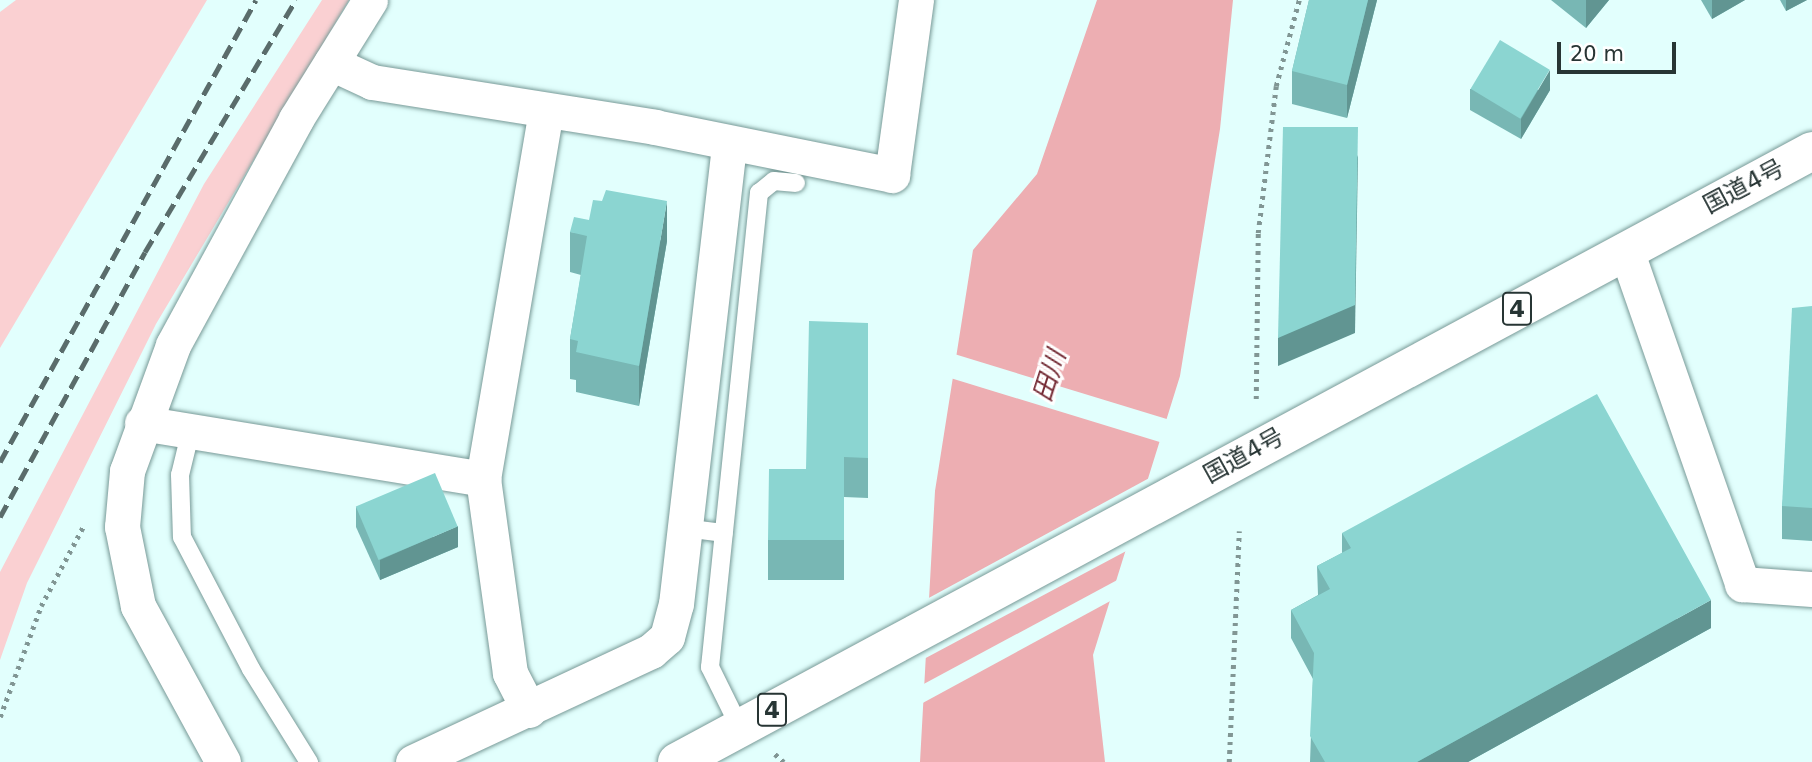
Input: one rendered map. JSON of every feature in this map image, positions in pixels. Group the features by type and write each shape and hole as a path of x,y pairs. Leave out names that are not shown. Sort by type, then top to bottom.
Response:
{"highway":[{"name":"国道4号","path":"677,762 1812,151"}],"street":[{"path":"223,762 138,606 122,527 127,471 142,423 173,345 331,63 370,0"},
{"path":"331,63 372,82 729,143 892,175 916,0"},
{"path":"529,710 510,673 483,480 546,111"},
{"path":"413,762 651,652 667,637 684,528 729,143"},
{"path":"1626,250 1742,584 1812,589"},
{"path":"142,423 190,434 483,480"}],"lane":[{"path":"740,728 710,667 760,192 774,181 796,183"},
{"path":"190,434 180,475 182,537 251,669 309,762"},
{"path":"684,528 724,533"}],"path":[{"path":"1256,399 1258,233 1276,86 1299,0"},
{"path":"0,718 41,606 86,523"},
{"path":"1229,762 1239,531"},
{"path":"775,754 784,762"}],"shaded area":[{"path":"16,0 207,0 0,348 0,12"},
{"path":"322,0 349,0 156,324 27,583 0,660 0,572 204,184"}],"water":[{"name":"田川","path":"1097,0 1233,0 1220,129 1180,376 1093,655 1105,762 920,762 935,491 973,250 1037,174"}],"pier":[{"path":"907,340 1170,420 1163,443 900,363"},
{"path":"1153,476 1130,549 922,660 925,600"},
{"path":"1121,578 1114,599 919,705 920,686"}],"building":[{"path":"1309,0 1368,0 1347,85 1292,71"},
{"path":"1500,40 1550,70 1520,119 1471,89"},
{"path":"1283,127 1358,127 1355,305 1278,338"},
{"path":"606,190 667,201 639,366 576,352 578,341 570,339 587,236 570,232 574,217 589,220 593,200 602,201"},
{"path":"1812,306 1812,508 1782,506 1792,308"},
{"path":"809,321 868,323 868,458 844,457 844,540 768,540 769,469 806,469"},
{"path":"1597,394 1711,600 1417,762 1325,762 1310,736 1314,653 1291,610 1330,589 1317,566 1351,548 1342,533"},
{"path":"435,473 458,526 378,560 356,507"}],"railway":[{"path":"0,462 256,0"},
{"path":"0,517 145,252 296,0"}]}
